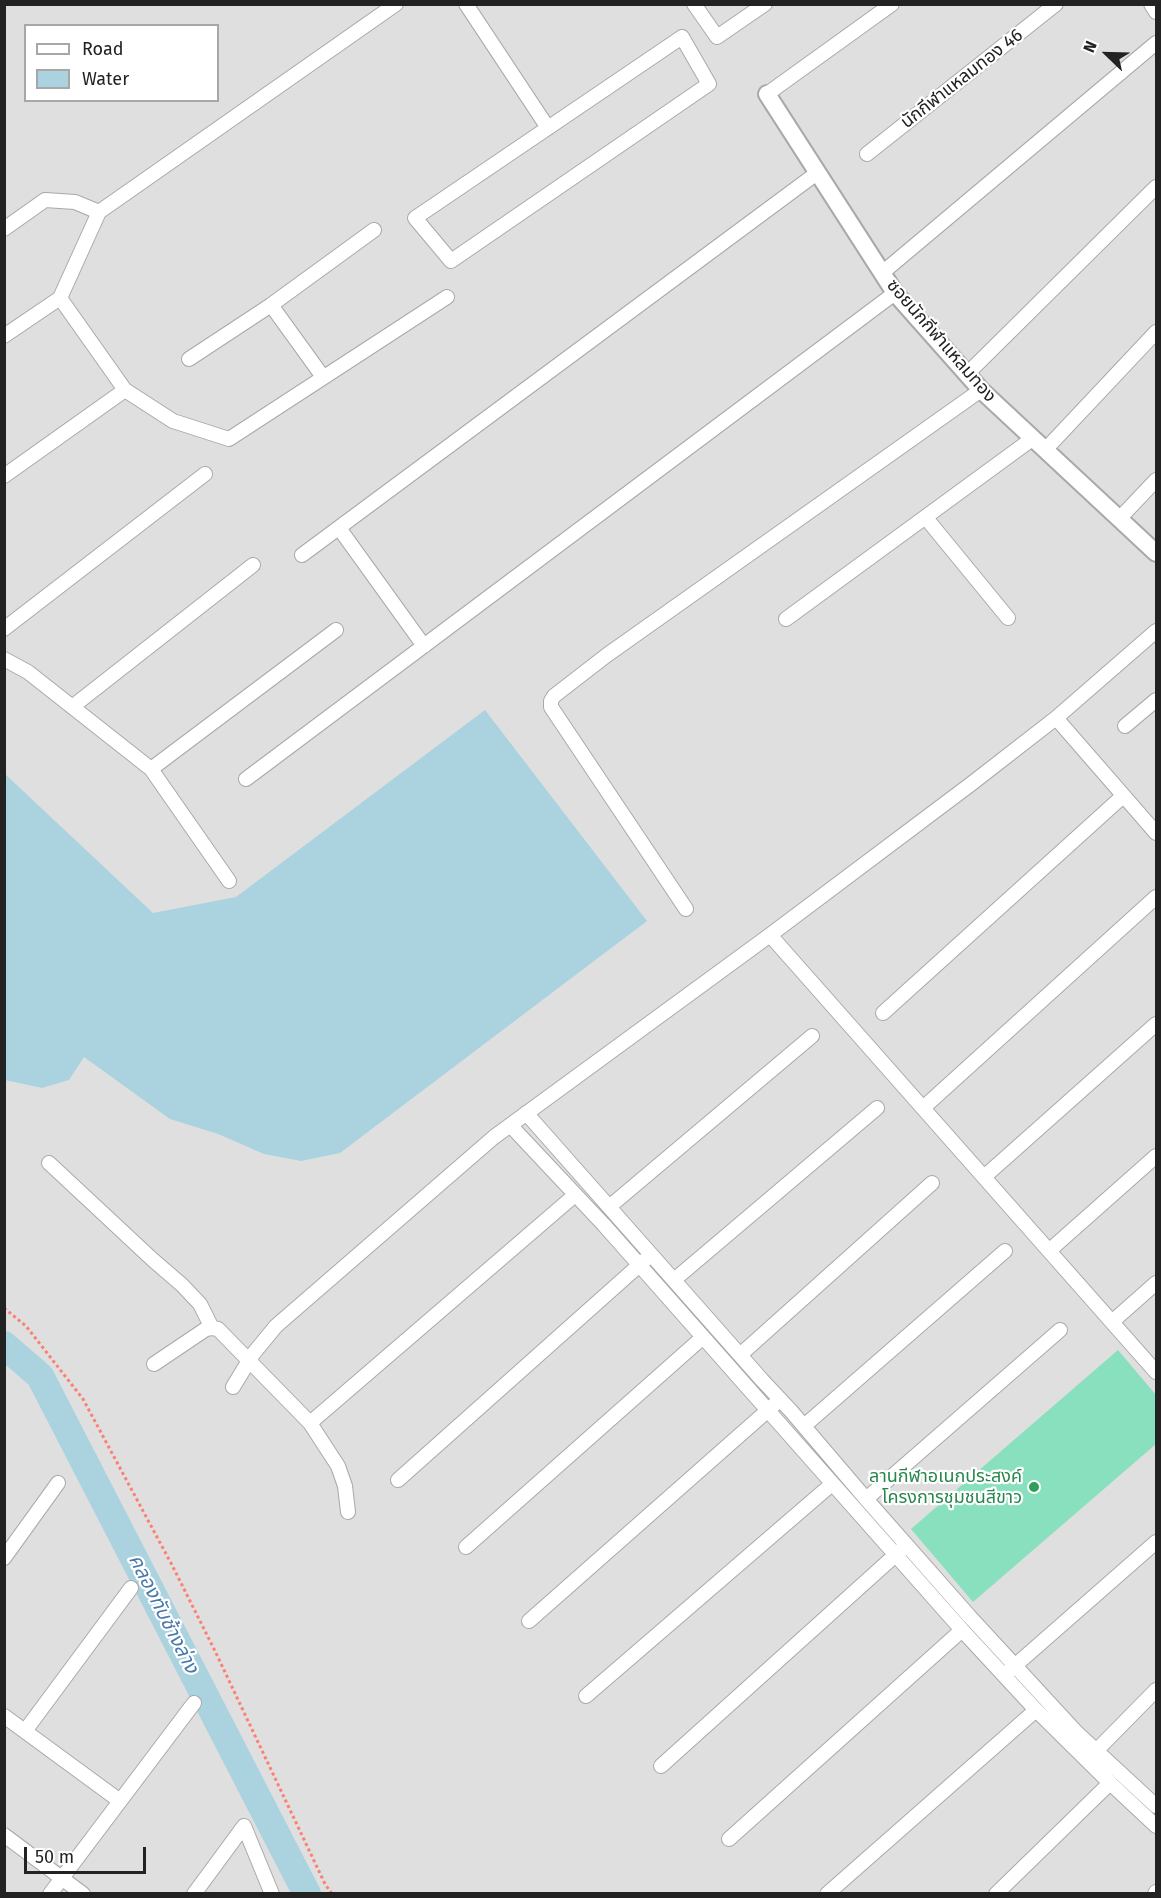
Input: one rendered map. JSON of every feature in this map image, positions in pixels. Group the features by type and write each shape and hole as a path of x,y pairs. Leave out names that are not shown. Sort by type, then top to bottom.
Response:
{"street":[{"path":"4,336 60,298 99,212 396,4"},
{"path":"466,4 548,128"},
{"path":"694,4 717,37 765,4"},
{"path":"767,94 892,4"},
{"name":"นักกีฬาแหลมทอง 46","path":"867,154 1056,4"},
{"path":"1151,4 1156,12"},
{"path":"682,38 709,84 451,261 415,218 548,128 682,38"},
{"path":"882,273 1156,43"},
{"name":"ซอยนักกีฬาแหลมทอง","path":"767,94 895,293 981,390 1156,553"},
{"path":"302,555 817,173"},
{"path":"967,374 1156,187"},
{"path":"4,229 45,200 75,202 99,212"},
{"path":"189,359 271,305 374,230"},
{"path":"246,779 895,293"},
{"path":"60,298 125,390 173,421 229,439 447,297"},
{"path":"271,305 323,377"},
{"path":"1045,450 1156,332"},
{"path":"4,476 125,390"},
{"path":"686,909 551,707 550,701 607,655 981,390"},
{"path":"786,619 1032,439"},
{"path":"4,629 205,474"},
{"path":"1119,519 1156,480"},
{"path":"926,518 1008,618"},
{"path":"339,528 424,646"},
{"path":"72,707 253,565"},
{"path":"151,769 336,630"},
{"path":"233,1387 249,1361 276,1326 470,1157 526,1113 770,935 1056,718 1156,631"},
{"path":"4,659 28,672 151,769 229,881"},
{"path":"1125,726 1156,700"},
{"path":"1056,718 1156,833"},
{"path":"883,1013 1124,796"},
{"path":"923,1108 1156,897"},
{"path":"770,935 1156,1371"},
{"path":"984,1177 1156,1024"},
{"path":"609,1207 812,1036"},
{"path":"674,1280 876,1108"},
{"path":"526,1113 1015,1665 1096,1751 1156,1806"},
{"path":"510,1125 768,1410 962,1630 1036,1710 1156,1826"},
{"path":"1050,1250 1156,1156"},
{"path":"49,1163 182,1285 200,1304 212,1328"},
{"path":"740,1355 932,1183"},
{"path":"310,1423 574,1196"},
{"path":"804,1426 1005,1251"},
{"path":"398,1480 652,1254"},
{"path":"1113,1321 1156,1283"},
{"path":"154,1364 206,1329 218,1329 310,1423 338,1466 345,1486 348,1512"},
{"path":"866,1499 1060,1330"},
{"path":"466,1547 702,1338"},
{"path":"529,1621 781,1399"},
{"path":"4,1558 58,1483"},
{"path":"586,1696 832,1484"},
{"path":"1004,1675 1156,1542"},
{"path":"661,1766 907,1545"},
{"path":"25,1731 131,1588"},
{"path":"729,1839 962,1630"},
{"path":"1096,1751 1156,1690"},
{"path":"50,1893 194,1703"},
{"path":"827,1893 1036,1710"},
{"path":"4,1716 120,1801"},
{"path":"996,1893 1110,1783"},
{"path":"194,1893 244,1826 272,1893"},
{"path":"4,1835 83,1893"}],"path":[{"path":"4,1308 26,1326 83,1399 172,1564 325,1884 332,1893"}],"shaded area":[{"path":"5,5 1156,5 1156,1893 5,1894"}],"green space":[{"name":"ลานกีฬาอเนกประสงค์ โครงการชุมชนสีขาว","path":"1118,1350 1156,1395 1156,1444 973,1602 911,1529"}],"water":[{"path":"485,710 647,921 340,1153 301,1161 264,1154 218,1134 170,1119 84,1057 69,1080 42,1088 5,1080 5,774 153,913 236,897"}],"waterway":[{"name":"คลองทับช้างล่าง","path":"4,1345 40,1376 307,1894"}],"place":[{"name":"ลานกีฬาอเนกประสงค์ โครงการชุมชนสีขาว","path":"1034,1487"}]}
